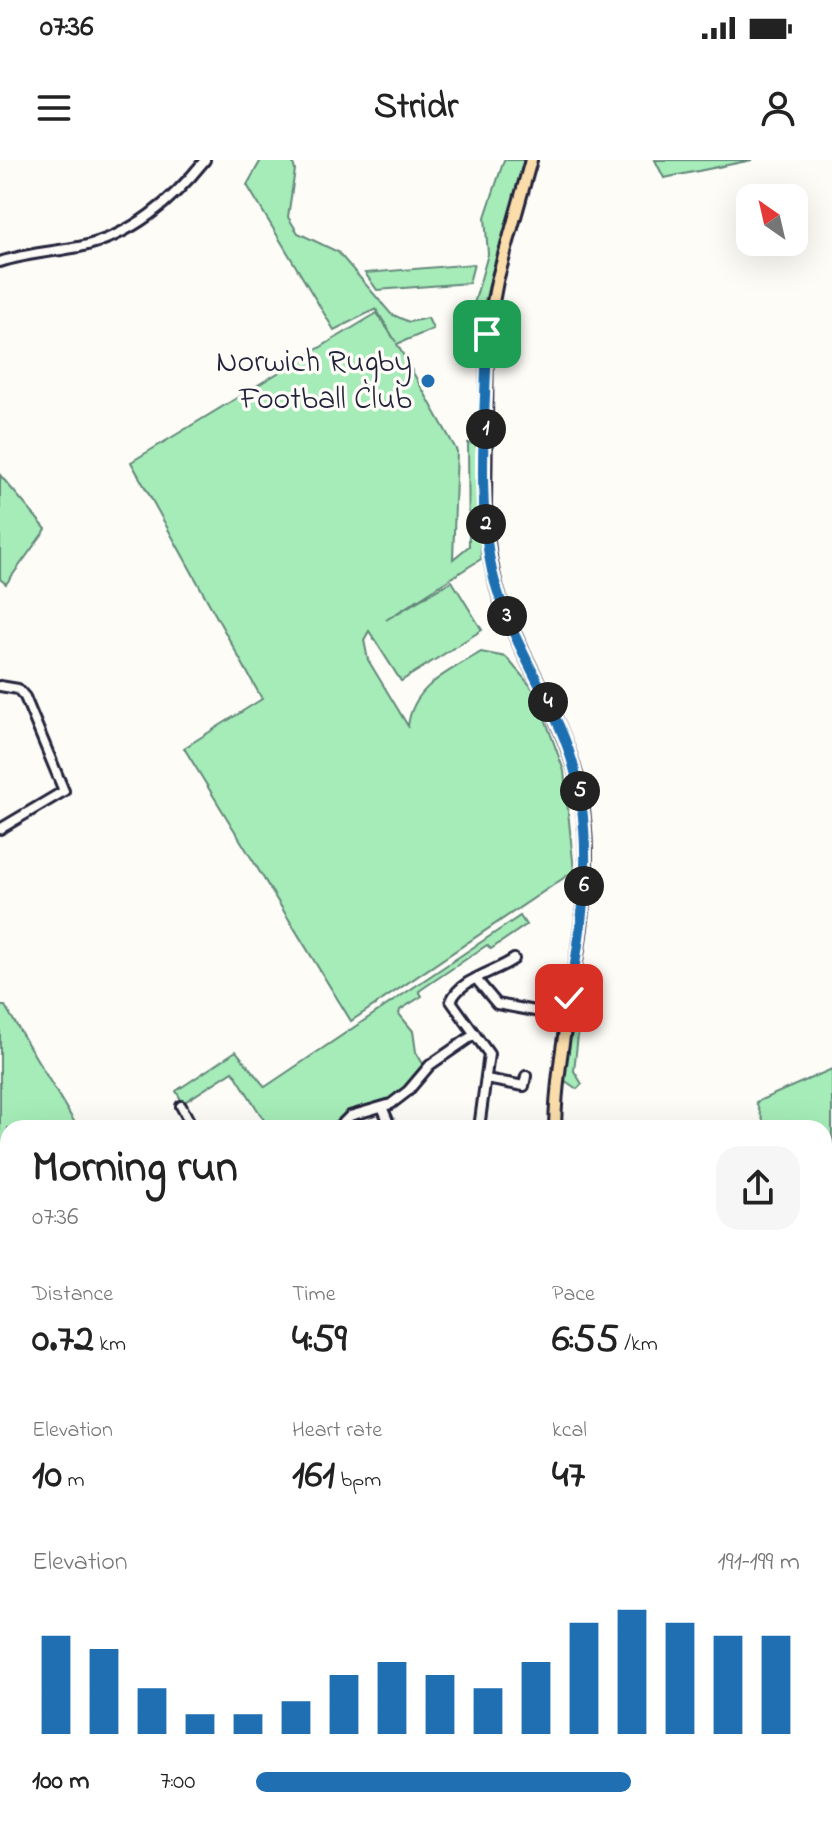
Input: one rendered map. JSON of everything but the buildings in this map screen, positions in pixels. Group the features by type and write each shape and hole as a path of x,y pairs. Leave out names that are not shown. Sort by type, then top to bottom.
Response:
{"main road":[{"path":"531,160 497,281 487,334 485,505 488,545 497,592 562,732 574,768 584,818 584,897 563,1030 556,1120"}],"street":[{"path":"0,262 40,250 82,246 119,234 165,204 205,160"},
{"path":"0,686 18,689 25,697 64,791 0,829"},
{"path":"480,1120 489,1054 451,1001 476,979 510,964"},
{"path":"476,979 497,1004 546,1013"},
{"path":"346,1120 350,1116 383,1109 408,1091 430,1065 475,1034"},
{"path":"486,1079 524,1086"},
{"path":"181,1106 186,1120"},
{"path":"383,1109 388,1120"},
{"path":"832,1409 832,1417"}],"green space":[{"path":"261,160 292,160 295,170 288,217 298,233 338,252 391,314 409,322 428,318 433,329 397,344 457,451 453,559 469,546 468,443 475,444 479,455 481,559 386,620 452,581 482,630 401,681 369,631 364,640 368,660 408,726 417,700 445,673 481,652 506,657 535,691 564,771 574,871 351,1021 184,748 262,699 131,462 377,313 396,342 376,309 334,330 247,185"},
{"path":"504,160 528,160 497,253 484,305 472,311 488,254 485,217"},
{"path":"655,160 752,160 664,178"},
{"path":"474,264 469,283 377,290 365,273"},
{"path":"0,475 46,529 6,584 0,579"},
{"path":"520,916 526,925 491,949 487,945 419,991 422,996 400,1010 399,1014 413,1031 416,1052 423,1064 400,1092 382,1104 350,1112 339,1120 264,1120 233,1071 183,1103 176,1091 236,1051 265,1087"},
{"path":"575,1005 581,1008 574,1071 582,1084 577,1089 564,1080"},
{"path":"0,1006 5,1006 73,1120 0,1120"},
{"path":"832,1069 832,1120 763,1120 756,1102"}],"place":[{"name":"Norwich Rugby Football Club","path":"428,381"}],"route":[{"path":"487,334 485,505 491,568 513,632 562,732 580,790 584,818 584,897 569,998"}]}
